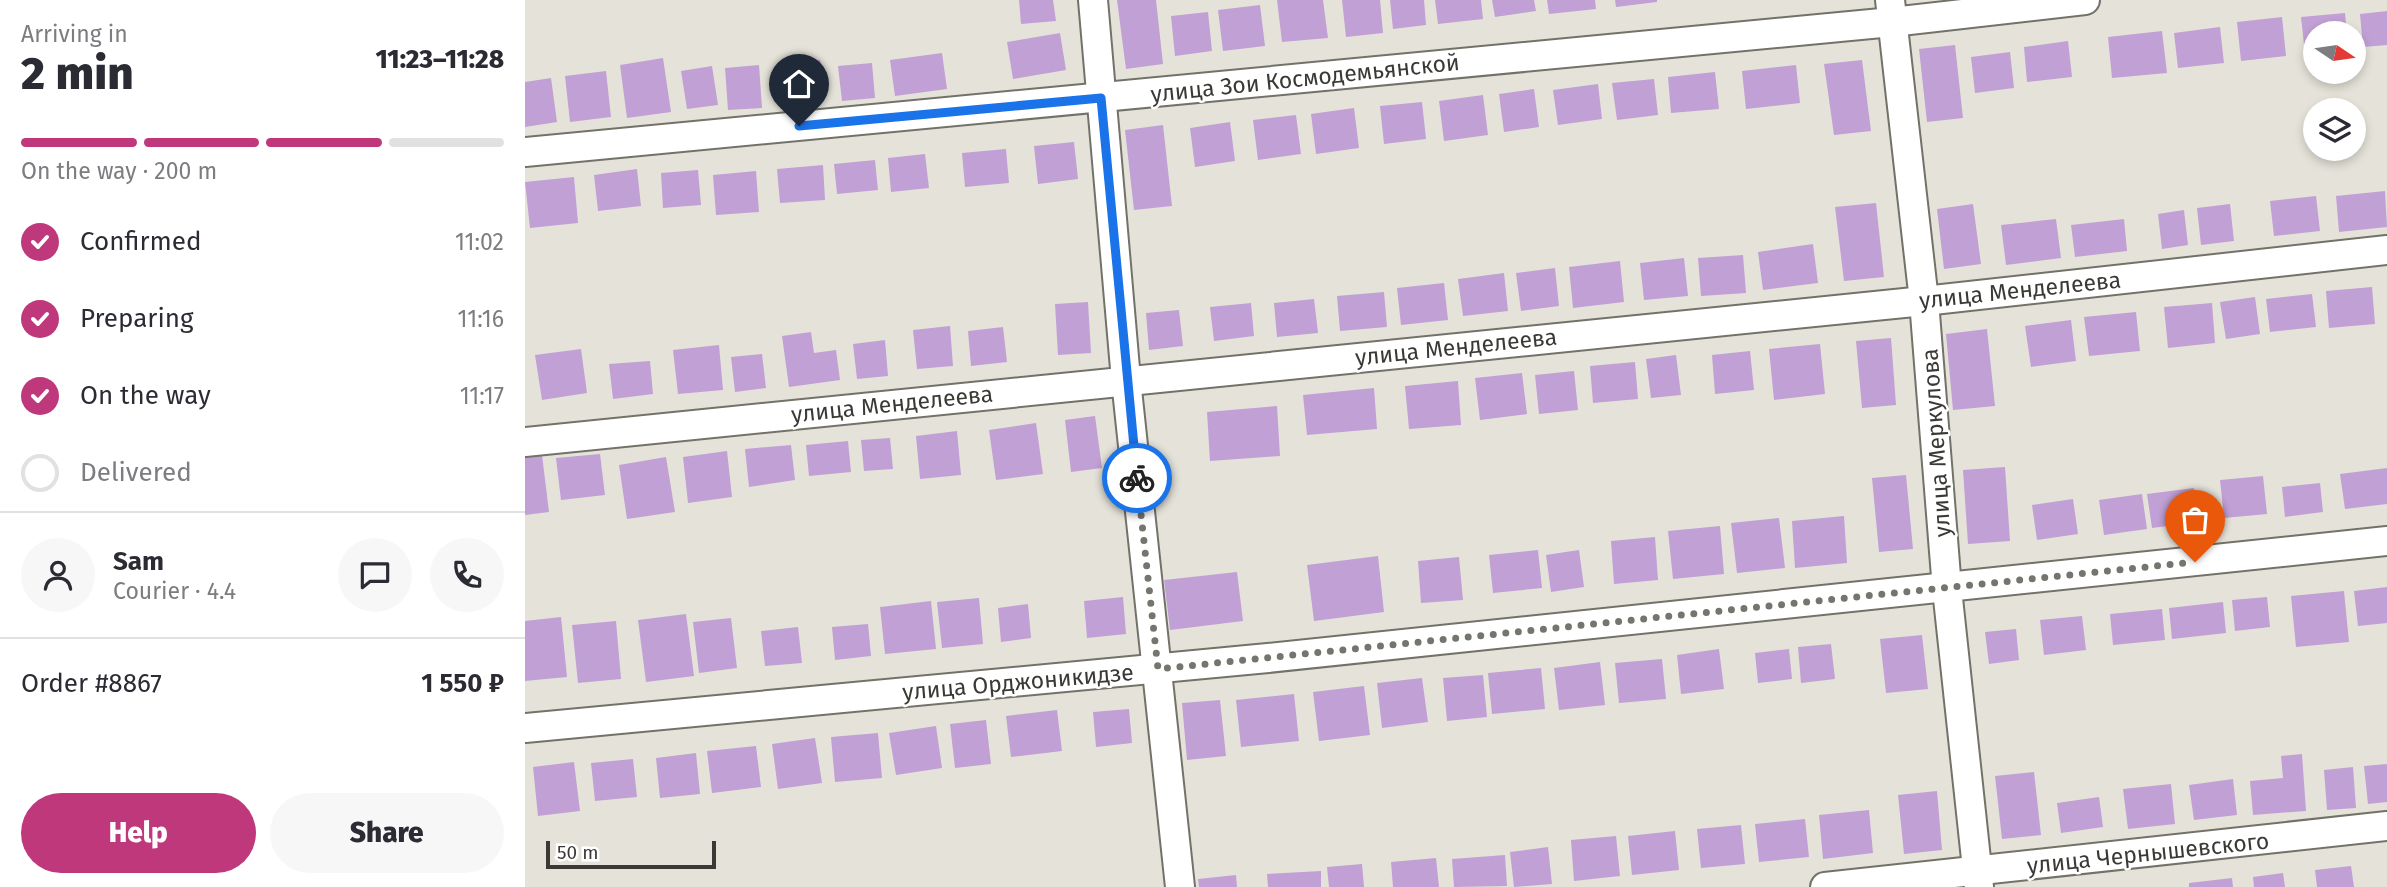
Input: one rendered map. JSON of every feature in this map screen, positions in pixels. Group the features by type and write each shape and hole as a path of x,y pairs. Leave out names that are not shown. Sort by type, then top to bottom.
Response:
{"street":[{"path":"1093,0 1126,380 1180,887"},
{"name":"улица Зои Космодемьянской","path":"525,152 1101,98 1891,11 2085,0"},
{"name":"улица Меркулова","path":"1891,11 1924,300 1947,589 1978,879"},
{"name":"улица Менделеева","path":"525,442 1924,300 2387,250"},
{"name":"улица Орджоникидзе","path":"525,728 1158,669 1947,589 2387,541"},
{"name":"улица Чернышевского","path":"1825,887 1978,879 2387,826"}],"building":[{"path":"1019,0 1053,0 1056,21 1021,24"},
{"path":"1117,0 1156,0 1163,64 1126,69"},
{"path":"1277,0 1323,0 1328,38 1282,42"},
{"path":"1342,0 1380,0 1383,33 1346,37"},
{"path":"1390,0 1424,0 1426,25 1393,29"},
{"path":"1435,0 1481,0 1483,19 1438,24"},
{"path":"1492,0 1534,0 1536,11 1495,17"},
{"path":"1547,0 1595,0 1596,9 1549,14"},
{"path":"1615,0 1657,0 1657,2 1616,7"},
{"path":"1260,5 1265,46 1223,51 1218,10"},
{"path":"2387,11 2387,45 2366,47 2366,21 2361,21 2360,14"},
{"path":"1208,12 1212,51 1175,56 1171,16"},
{"path":"2345,13 2346,21 2303,21 2303,36 2301,17"},
{"path":"2282,17 2286,56 2241,61 2237,22"},
{"path":"2220,27 2224,63 2178,68 2174,33"},
{"path":"2162,31 2167,73 2112,78 2108,37"},
{"path":"1060,33 1066,70 1013,79 1007,42"},
{"path":"2068,41 2072,77 2027,82 2024,47"},
{"path":"1955,45 1963,118 1927,122 1919,49"},
{"path":"2010,52 2014,88 1975,93 1971,57"},
{"path":"942,53 947,89 895,96 890,60"},
{"path":"663,58 671,112 627,118 620,65"},
{"path":"820,60 824,98 782,103 778,64"},
{"path":"1862,60 1871,131 1834,135 1824,64"},
{"path":"872,63 875,98 842,101 838,66"},
{"path":"759,65 762,108 728,110 725,68"},
{"path":"1796,65 1800,103 1746,109 1742,71"},
{"path":"712,66 718,105 687,109 681,71"},
{"path":"606,71 611,117 570,122 565,76"},
{"path":"1715,72 1719,109 1671,113 1668,77"},
{"path":"551,78 557,122 525,127 525,82"},
{"path":"1654,79 1658,115 1617,120 1612,83"},
{"path":"1598,84 1602,119 1558,125 1553,90"},
{"path":"1534,89 1539,127 1504,132 1499,94"},
{"path":"1483,95 1488,135 1444,141 1439,101"},
{"path":"1422,102 1426,139 1384,144 1380,106"},
{"path":"1354,108 1359,148 1316,154 1311,114"},
{"path":"1296,115 1301,154 1258,160 1253,120"},
{"path":"1230,122 1235,161 1195,167 1190,128"},
{"path":"1163,125 1172,206 1134,210 1125,130"},
{"path":"1074,142 1078,179 1038,184 1034,146"},
{"path":"1006,149 1009,183 965,187 962,153"},
{"path":"925,154 929,188 891,192 888,158"},
{"path":"875,160 878,190 837,194 834,164"},
{"path":"823,165 825,200 780,203 777,169"},
{"path":"637,169 641,206 598,211 594,175"},
{"path":"698,170 701,205 663,208 661,173"},
{"path":"756,171 759,212 716,215 713,175"},
{"path":"574,177 578,223 530,228 525,182"},
{"path":"2385,191 2387,227 2339,232 2336,196"},
{"path":"2316,196 2320,231 2274,236 2270,201"},
{"path":"1876,203 1884,277 1844,281 1835,207"},
{"path":"1973,204 1981,264 1944,269 1937,209"},
{"path":"2230,204 2234,241 2201,245 2197,208"},
{"path":"2184,210 2188,245 2162,249 2158,214"},
{"path":"2056,219 2061,258 2006,265 2001,225"},
{"path":"2124,219 2127,251 2075,257 2071,225"},
{"path":"1813,244 1818,283 1763,290 1758,252"},
{"path":"1743,255 1746,293 1701,296 1698,258"},
{"path":"1684,258 1688,296 1644,300 1640,263"},
{"path":"1620,261 1624,302 1573,308 1569,267"},
{"path":"1555,268 1559,306 1521,311 1516,273"},
{"path":"1504,273 1508,311 1463,316 1458,279"},
{"path":"1444,283 1448,320 1401,325 1397,288"},
{"path":"2372,287 2375,324 2329,328 2326,291"},
{"path":"1384,292 1387,327 1340,331 1337,296"},
{"path":"2312,294 2316,327 2270,332 2266,299"},
{"path":"2255,297 2260,334 2226,339 2220,302"},
{"path":"1314,299 1318,333 1277,337 1274,303"},
{"path":"1088,302 1091,353 1058,355 1055,304"},
{"path":"1251,303 1254,336 1214,341 1210,307"},
{"path":"2212,303 2215,343 2168,348 2164,307"},
{"path":"1179,310 1183,346 1149,350 1146,313"},
{"path":"2136,312 2140,351 2089,356 2084,317"},
{"path":"2071,320 2076,361 2031,367 2025,326"},
{"path":"950,326 953,366 917,369 913,330"},
{"path":"1003,327 1007,362 971,366 968,331"},
{"path":"1987,329 1995,406 1953,410 1946,334"},
{"path":"811,332 814,353 836,350 840,380 789,387 782,336"},
{"path":"1891,338 1896,405 1862,408 1856,341"},
{"path":"885,340 888,376 857,379 853,344"},
{"path":"1820,344 1825,394 1774,400 1769,349"},
{"path":"719,345 723,390 678,394 673,350"},
{"path":"581,349 587,393 542,400 535,355"},
{"path":"1750,351 1754,390 1715,394 1712,355"},
{"path":"762,354 766,388 735,392 731,357"},
{"path":"1676,355 1681,395 1651,398 1646,359"},
{"path":"650,361 653,394 613,399 609,364"},
{"path":"1635,362 1638,399 1593,403 1590,366"},
{"path":"1574,371 1578,410 1539,414 1535,375"},
{"path":"1522,373 1527,414 1480,420 1475,378"},
{"path":"1458,381 1461,425 1409,429 1405,386"},
{"path":"1374,388 1377,429 1307,435 1303,395"},
{"path":"1277,406 1280,456 1210,461 1207,412"},
{"path":"1095,416 1102,468 1071,472 1065,420"},
{"path":"1036,423 1043,474 996,480 989,430"},
{"path":"957,431 961,475 920,479 916,436"},
{"path":"890,438 893,469 864,471 861,440"},
{"path":"848,441 851,472 809,476 806,445"},
{"path":"791,445 795,480 749,487 745,449"},
{"path":"727,451 732,497 688,503 683,457"},
{"path":"600,454 605,495 561,500 556,458"},
{"path":"542,455 549,512 525,515 525,457"},
{"path":"666,457 675,512 627,519 619,465"},
{"path":"2005,467 2010,541 1968,544 1963,470"},
{"path":"2387,468 2387,504 2345,509 2340,474"},
{"path":"1906,475 1913,549 1879,552 1872,478"},
{"path":"2263,476 2267,514 2224,518 2220,480"},
{"path":"2320,483 2323,512 2285,517 2282,487"},
{"path":"2194,488 2199,522 2152,528 2147,494"},
{"path":"2142,494 2147,529 2104,535 2099,500"},
{"path":"2073,499 2078,534 2037,540 2032,505"},
{"path":"1844,516 1847,563 1795,568 1792,521"},
{"path":"1779,518 1785,568 1737,573 1731,523"},
{"path":"1720,526 1724,574 1673,579 1668,531"},
{"path":"1655,537 1658,580 1614,584 1611,541"},
{"path":"1538,550 1542,588 1493,593 1489,555"},
{"path":"1579,550 1584,587 1551,592 1546,555"},
{"path":"1378,556 1384,612 1314,621 1307,565"},
{"path":"1459,557 1463,600 1421,603 1418,561"},
{"path":"1237,572 1243,621 1170,630 1164,580"},
{"path":"2387,587 2387,623 2358,626 2354,591"},
{"path":"2344,591 2349,642 2296,647 2291,596"},
{"path":"1123,597 1126,634 1087,638 1084,601"},
{"path":"2267,597 2270,627 2235,631 2232,600"},
{"path":"979,598 983,644 942,648 937,602"},
{"path":"931,601 936,649 885,654 880,607"},
{"path":"2223,602 2226,633 2172,639 2169,608"},
{"path":"1028,604 1031,638 1001,642 998,608"},
{"path":"2162,609 2165,640 2113,645 2110,614"},
{"path":"686,614 694,676 646,682 638,620"},
{"path":"2082,616 2086,650 2044,655 2040,620"},
{"path":"561,617 567,677 525,681 525,621"},
{"path":"731,618 737,668 699,673 693,622"},
{"path":"616,621 621,679 578,683 572,625"},
{"path":"868,624 871,656 835,660 832,627"},
{"path":"798,627 802,663 765,666 761,631"},
{"path":"2016,629 2019,660 1989,664 1985,632"},
{"path":"1922,635 1928,689 1886,693 1880,639"},
{"path":"1831,644 1835,679 1801,683 1798,647"},
{"path":"1719,649 1724,689 1681,694 1677,655"},
{"path":"1789,649 1792,679 1758,683 1755,653"},
{"path":"1662,659 1666,699 1619,703 1615,663"},
{"path":"1600,662 1605,705 1559,710 1554,668"},
{"path":"1541,668 1545,709 1492,714 1488,673"},
{"path":"1483,675 1487,717 1447,721 1443,678"},
{"path":"1422,678 1428,722 1382,728 1377,683"},
{"path":"1364,686 1370,735 1319,741 1313,692"},
{"path":"1294,694 1299,741 1241,747 1236,700"},
{"path":"1220,700 1226,756 1187,760 1182,703"},
{"path":"1129,709 1132,743 1096,747 1093,712"},
{"path":"1057,710 1062,751 1011,757 1006,716"},
{"path":"986,720 991,764 955,768 950,724"},
{"path":"936,726 942,768 896,775 889,733"},
{"path":"878,733 882,778 835,782 831,737"},
{"path":"815,738 822,783 778,789 772,744"},
{"path":"756,746 761,787 712,793 707,751"},
{"path":"696,753 700,794 660,798 656,758"},
{"path":"2302,754 2306,811 2253,815 2250,781 2283,778 2281,756"},
{"path":"633,759 637,797 595,801 591,763"},
{"path":"574,762 580,811 538,816 533,767"},
{"path":"2387,764 2387,802 2368,804 2364,766"},
{"path":"2353,767 2356,808 2327,810 2324,770"},
{"path":"2034,772 2041,835 2002,839 1995,776"},
{"path":"2233,779 2237,815 2194,820 2189,785"},
{"path":"2171,784 2175,824 2128,829 2123,789"},
{"path":"1937,791 1942,850 1904,854 1898,795"},
{"path":"2099,797 2103,827 2061,833 2057,803"},
{"path":"1869,810 1873,853 1823,859 1819,815"},
{"path":"1805,819 1809,857 1759,862 1755,824"},
{"path":"1741,825 1745,864 1701,868 1697,829"},
{"path":"1675,831 1679,870 1632,875 1628,836"},
{"path":"1616,836 1620,876 1574,881 1571,840"},
{"path":"1548,847 1552,884 1514,887 1510,852"},
{"path":"1505,855 1507,886 1454,887 1452,859"},
{"path":"1436,858 1439,887 1393,887 1391,862"},
{"path":"1362,864 1364,887 1329,887 1327,867"},
{"path":"2351,866 2354,887 2317,887 2315,870"},
{"path":"1321,871 1321,887 1268,887 1267,874"},
{"path":"2283,873 2285,887 2254,887 2253,877"},
{"path":"1236,875 1237,887 1199,887 1198,879"},
{"path":"2232,878 2233,887 2189,887 2189,883"}],"way so far":[{"path":"1137,478 1158,669 2195,562"}],"route":[{"path":"799,126 1101,98 1137,478"}]}
